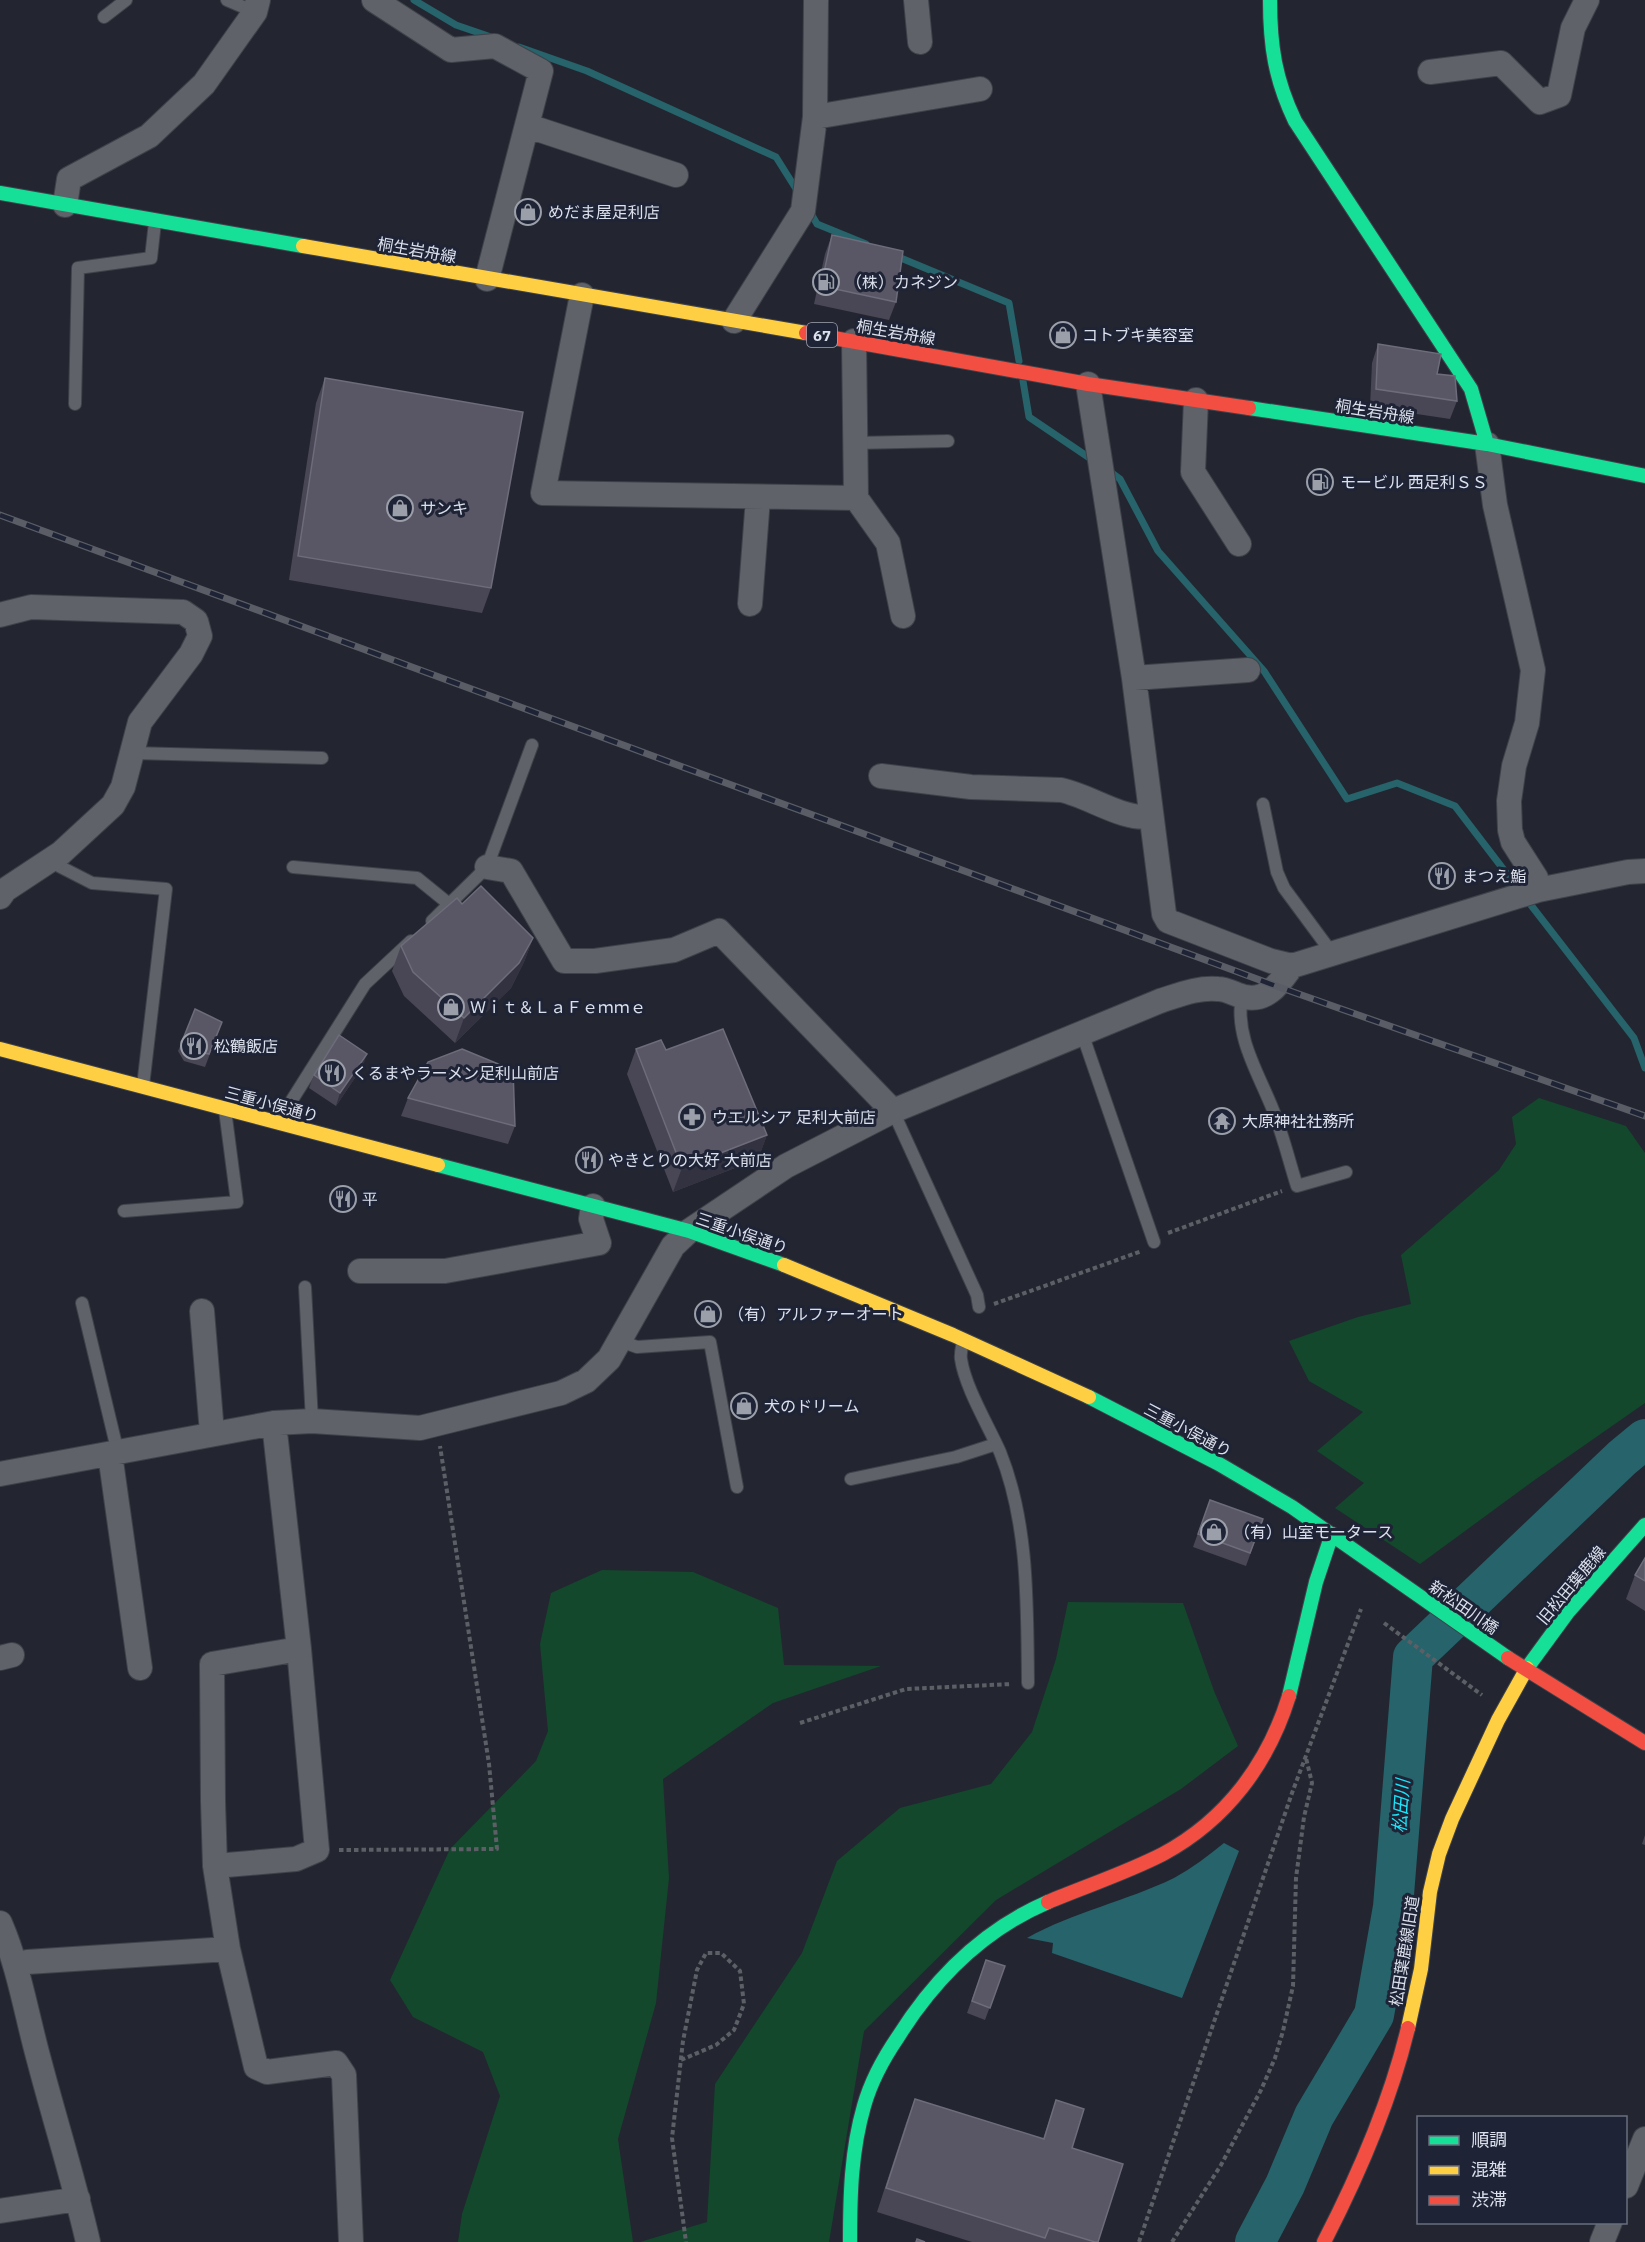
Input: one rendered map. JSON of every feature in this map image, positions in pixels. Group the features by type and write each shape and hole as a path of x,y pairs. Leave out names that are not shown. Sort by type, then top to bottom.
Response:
{"street":[{"path":"374,0 451,50 495,46 541,71 487,279"},
{"path":"734,321 803,211 815,117 816,0"},
{"path":"916,0 920,42"},
{"path":"1270,0 1271,46 1275,72 1287,105 1301,131 1471,389 1487,444 1495,505 1533,670 1527,723 1514,766 1509,801 1512,842 1536,878 1538,890"},
{"path":"1430,72 1501,63 1540,102 1559,95 1573,28 1587,0"},
{"path":"65,205 69,179 149,136 204,84 256,6"},
{"path":"815,117 980,89"},
{"path":"528,126 676,175"},
{"name":"桐生岩舟線","path":"0,194 854,341 1088,384 1487,444 1645,476"},
{"path":"582,296 543,493 856,498"},
{"path":"854,341 856,498 888,543 903,616"},
{"path":"1088,384 1134,678 1164,914 1168,921 1292,966"},
{"path":"1196,400 1192,472 1239,544"},
{"path":"750,604 758,498"},
{"path":"0,615 32,607 183,612 196,621 200,636 191,654 140,722 123,787 113,805 61,853 5,890 0,897"},
{"path":"1134,678 1248,670"},
{"path":"881,776 971,787 1061,790 1072,792 1133,816 1151,816"},
{"path":"488,867 511,871 564,961 595,961 674,950 719,931 893,1111"},
{"path":"0,1474 274,1423 312,1420 420,1428 561,1393 586,1381 609,1359 673,1246 688,1231 786,1166 893,1111 1160,1001 1195,990 1220,989 1242,996 1256,998 1264,996 1276,986 1292,966 1538,890 1628,872 1645,872"},
{"name":"三重小俣通り","path":"0,1049 688,1231 760,1255 964,1340 1143,1423 1262,1489 1332,1534 1414,1592"},
{"path":"360,1270 445,1271 599,1243 591,1219 593,1206"},
{"path":"202,1311 212,1433"},
{"path":"215,1866 296,1859 317,1850 299,1649 274,1423"},
{"path":"114,1454 140,1668"},
{"name":"旧松田葉鹿線","path":"1526,1670 1547,1640 1645,1525"},
{"path":"850,2242 850,2189 854,2148 862,2111 871,2084 909,2016 969,1951 1009,1920 1158,1856 1206,1827 1229,1803 1249,1780 1280,1724 1298,1662 1315,1581 1332,1534"},
{"name":"新松田川橋","path":"1414,1592 1526,1670"},
{"path":"299,1649 212,1664 215,1866 228,1950 256,2067 267,2073 336,2063 344,2075 351,2242"},
{"path":"1526,1670 1645,1743"},
{"name":"松田葉鹿線旧道","path":"1324,2242 1379,2125 1398,2067 1421,1969 1426,1909 1435,1866 1456,1811 1507,1702 1526,1670"},
{"path":"0,1923 16,1965 88,2242"},
{"path":"16,1965 27,1962 228,1950"},
{"path":"1627,2184 1645,2139"},
{"path":"0,2211 78,2199"},
{"path":"1602,2242 1610,2224"}],"lane":[{"path":"104,16 126,0"},
{"path":"227,0 256,6"},
{"path":"75,404 78,267 151,258 155,221"},
{"path":"855,443 948,441"},
{"path":"278,1123 365,984 488,867 532,746"},
{"path":"133,753 322,758"},
{"path":"1263,804 1277,872 1284,888 1332,953"},
{"path":"49,861 93,883 166,889 143,1087"},
{"path":"293,867 417,878 449,904"},
{"path":"1242,996 1239,1011 1246,1047 1274,1112 1297,1186 1346,1172"},
{"path":"1082,1033 1154,1242"},
{"path":"124,1211 237,1202 225,1109"},
{"path":"893,1111 977,1295 979,1306"},
{"path":"305,1287 312,1420"},
{"path":"82,1303 114,1454"},
{"path":"964,1340 960,1357 964,1372 996,1444 1013,1496 1021,1530 1027,1618 1028,1683"},
{"path":"620,1341 637,1347 710,1342 737,1486"},
{"path":"851,1479 956,1457 996,1444"}],"path":[{"path":"317,1850 497,1849 489,1764 436,1424"},
{"path":"1139,2242 1288,1805 1361,1609"},
{"path":"1384,1623 1488,1699"},
{"path":"800,1723 906,1689 1028,1683"},
{"path":"1172,2242 1221,2165 1256,2099 1275,2058 1283,2031 1293,1986 1296,1878 1312,1783 1306,1758"},
{"path":"681,2060 716,2045 734,2030 744,2004 740,1971 721,1953 706,1953 697,1970 681,2060 672,2138 686,2242"}],"green space":[{"path":"1539,1098 1626,1126 1645,1153 1645,1403 1420,1564 1335,1508 1364,1483 1317,1451 1363,1412 1309,1381 1289,1341 1358,1317 1411,1304 1401,1255 1499,1170 1516,1144 1512,1117"},
{"path":"602,1570 693,1572 778,1608 784,1665 881,1666 773,1703 663,1779 669,1878 656,2003 618,2139 633,2242 458,2242 462,2214 500,2096 483,2052 413,2017 390,1980 450,1849 536,1761 548,1731 540,1644 551,1593"},
{"path":"1068,1602 1183,1603 1214,1691 1238,1746 1181,1789 996,1900 864,2031 829,2242 640,2242 707,2222 715,2084 802,1953 837,1861 900,1808 991,1784 1032,1732 1056,1659"}],"water":[{"path":"1224,1843 1239,1851 1182,1998 1052,1953 1053,1943 1027,1938 1063,1921 1174,1878 1200,1862"}],"building":[{"path":"832,235 903,251 896,302 821,286"},
{"path":"1378,344 1441,354 1437,374 1455,376 1457,401 1376,389"},
{"name":"サンキ","path":"325,378 523,412 491,588 298,556"},
{"path":"481,886 533,938 519,963 464,1018 413,972 401,946 457,898 462,904"},
{"path":"195,1009 222,1022 209,1054 188,1049 183,1039"},
{"name":"ウエルシア 足利大前店","path":"723,1029 767,1135 682,1168 636,1049 661,1040 666,1050"},
{"path":"339,1035 367,1054 340,1093 314,1075"},
{"path":"462,1049 513,1070 515,1126 408,1098 428,1062"},
{"path":"1210,1500 1263,1519 1250,1553 1198,1534"},
{"path":"1645,1558 1645,1581 1635,1575"},
{"path":"986,1960 1005,1966 990,2008 972,2001"},
{"path":"915,2099 1044,2139 1056,2100 1084,2109 1072,2148 1123,2164 1098,2242 1049,2228 1045,2238 886,2188"}],"waterway":[{"path":"414,0 456,25 491,37"},
{"path":"519,47 587,71 776,157 798,192"},
{"path":"809,210 817,224 866,244"},
{"path":"896,256 1009,303 1019,361"},
{"path":"1023,381 1029,417 1094,461"},
{"path":"1108,470 1120,479 1158,551 1264,671 1347,799 1397,783 1455,806 1520,891"},
{"path":"1527,900 1634,1038 1645,1068"},
{"name":"松田川","path":"1255,2242 1285,2185 1314,2116 1374,2015 1393,1907 1413,1657 1622,1458 1645,1439"}],"railway":[{"path":"0,515 1276,986 1645,1116"}],"traffic: fast":[{"path":"1270,0 1275,62 1288,106 1295,121 1471,389 1487,444"},
{"path":"0,193 303,246"},
{"path":"1249,408 1487,444 1645,476"},
{"path":"438,1165 689,1231 784,1265"},
{"path":"1089,1397 1219,1464 1292,1507 1508,1658"},
{"path":"1527,1668 1568,1612 1645,1525"},
{"path":"1289,1696 1316,1582 1332,1534"},
{"path":"850,2242 850,2208 856,2140 870,2088 887,2054 912,2015 962,1958 1002,1927 1048,1902"}],"traffic: slow":[{"path":"303,246 806,333"},
{"path":"0,1049 438,1165"},
{"path":"784,1265 953,1335 1089,1397"},
{"path":"1408,2028 1421,1969 1430,1892 1439,1854 1452,1819 1498,1720 1527,1668"}],"traffic: jam":[{"path":"806,333 1088,384 1249,408"},
{"path":"1508,1658 1645,1743"},
{"path":"1048,1902 1149,1861 1186,1840 1206,1825 1242,1788 1257,1767 1280,1721 1289,1696"},
{"path":"1324,2242 1383,2111 1408,2028"}],"place":[{"name":"めだま屋足利店","path":"528,212"},
{"name":"（株）カネジン","path":"826,282"},
{"name":"コトブキ美容室","path":"1063,335"},
{"name":"モービル 西足利ＳＳ","path":"1320,482"},
{"name":"サンキ","path":"400,508"},
{"name":"まつえ鮨","path":"1442,876"},
{"name":"Ｗｉｔ＆ＬａＦｅｍｍｅ","path":"451,1007"},
{"name":"松鶴飯店","path":"194,1046"},
{"name":"くるまやラーメン足利山前店","path":"332,1073"},
{"name":"ウエルシア 足利大前店","path":"692,1117"},
{"name":"大原神社社務所","path":"1222,1121"},
{"name":"やきとりの大好 大前店","path":"589,1160"},
{"name":"平","path":"343,1199"},
{"name":"（有）アルファーオート","path":"708,1314"},
{"name":"犬のドリーム","path":"744,1406"},
{"name":"（有）山室モータース","path":"1214,1532"}]}
